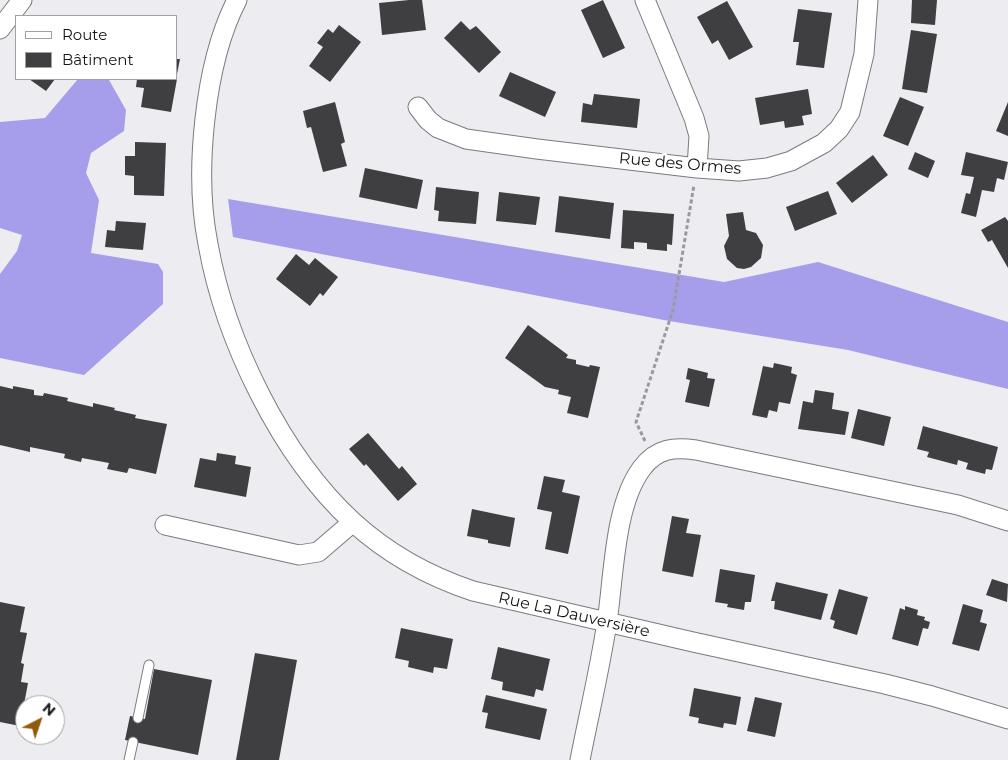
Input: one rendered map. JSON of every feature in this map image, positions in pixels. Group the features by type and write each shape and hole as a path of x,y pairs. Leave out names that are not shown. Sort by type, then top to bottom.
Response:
{"street":[{"path":"0,29 22,0"},
{"name":"Rue La Dauversière","path":"237,0 219,45 211,76 206,118 202,166 203,203 209,252 215,278 228,317 244,360 266,406 310,473 353,522 409,563 443,581 500,598 607,623 885,684 1008,719"},
{"path":"645,0 694,118 699,136 697,168"},
{"name":"Rue des Ormes","path":"418,107 428,120 438,128 466,139 697,168 739,171 767,168 791,161 824,143 839,129 850,112 864,54 868,0"},
{"path":"580,760 607,623 622,516 633,482 643,466 666,450 679,447 696,450 958,505 1008,521"},
{"path":"165,525 300,555 318,552 353,522"}],"lane":[{"path":"138,718 149,665"},
{"path":"129,760 133,742"}],"path":[{"path":"636,422 673,310 697,168"}],"shaded area":[{"path":"77,80 109,80 126,110 124,131 91,153 86,173 99,200 91,253 158,264 163,272 163,304 84,375 0,358 0,274 17,251 22,235 0,228 0,122 45,118"},
{"path":"228,199 724,282 818,262 1008,322 1008,389 848,350 669,321 233,237"}],"building":[{"path":"422,0 426,30 382,35 379,3"},
{"path":"603,0 625,48 603,58 581,10"},
{"path":"912,0 937,0 935,25 911,23"},
{"path":"727,1 753,47 729,60 718,40 712,44 697,17"},
{"path":"798,9 832,13 824,68 796,65 799,42 793,42"},
{"path":"461,21 470,30 476,26 501,52 479,73 444,38"},
{"path":"339,25 361,42 330,82 309,66 323,47 317,43 328,29 333,33"},
{"path":"911,30 937,34 927,93 902,89"},
{"path":"510,72 556,92 545,117 499,96"},
{"path":"30,80 54,80 46,91"},
{"path":"137,80 177,80 171,112 141,107 144,88 136,87"},
{"path":"808,89 812,114 802,116 804,125 785,128 784,121 760,125 755,98"},
{"path":"594,94 640,99 637,128 581,122 583,103 592,105"},
{"path":"900,97 924,107 908,146 883,136"},
{"path":"335,102 345,142 341,144 347,166 323,172 311,127 307,128 303,111"},
{"path":"1008,102 1008,136 996,131"},
{"path":"135,142 166,143 164,196 134,195 134,176 125,175 125,156 135,156"},
{"path":"915,152 935,161 928,178 908,169"},
{"path":"966,152 1008,162 1004,180 997,178 994,192 982,190 976,217 961,213 966,193 970,194 974,177 961,175"},
{"path":"873,155 888,175 852,203 836,183"},
{"path":"365,168 423,180 417,209 359,197"},
{"path":"436,187 479,192 476,224 438,221 439,211 434,210"},
{"path":"828,191 837,214 795,231 786,207"},
{"path":"499,192 540,197 536,225 496,221"},
{"path":"559,196 614,203 610,239 555,232"},
{"path":"623,210 674,214 672,245 667,244 667,251 647,249 647,243 634,242 634,249 621,248"},
{"path":"743,212 746,230 756,233 763,245 761,258 751,267 744,269 737,268 727,259 724,246 729,236 726,214"},
{"path":"1005,217 1008,221 1008,268 992,240 988,242 981,230"},
{"path":"116,221 146,223 143,250 105,247 107,230 115,231"},
{"path":"296,254 309,265 315,258 338,277 323,296 320,293 310,306 276,279"},
{"path":"528,325 568,355 566,358 576,360 576,364 600,367 588,418 567,413 571,397 558,394 559,390 545,387 505,358"},
{"path":"774,363 792,367 791,373 797,375 790,404 779,402 777,412 769,410 767,418 752,415 763,366 773,368"},
{"path":"688,368 708,373 707,378 715,379 709,407 685,402 690,380 686,379"},
{"path":"0,386 13,389 13,386 34,390 34,395 43,396 44,393 68,398 67,401 93,407 93,403 115,408 114,410 136,415 135,418 167,424 156,474 129,468 127,473 107,469 109,463 82,458 81,462 64,458 65,454 30,447 30,452 0,445"},
{"path":"815,390 834,393 832,409 849,412 845,435 798,429 803,401 813,403"},
{"path":"858,409 891,417 884,446 851,438"},
{"path":"923,426 998,447 992,470 986,469 985,474 966,469 968,463 958,460 957,465 927,457 929,452 917,449"},
{"path":"368,433 399,469 402,466 417,484 398,501 366,464 364,466 349,449"},
{"path":"217,453 236,456 235,464 251,467 246,497 194,487 200,458 216,461"},
{"path":"544,476 565,480 562,492 580,496 568,554 545,549 552,512 537,509"},
{"path":"472,509 515,518 510,547 488,543 488,540 467,536"},
{"path":"672,516 689,519 686,533 701,535 693,577 662,571"},
{"path":"720,569 755,575 751,602 745,602 744,610 727,607 728,604 715,602"},
{"path":"992,579 1008,584 1007,602 986,595"},
{"path":"776,582 828,594 821,620 774,609 775,601 771,601"},
{"path":"839,589 868,597 857,635 833,628 835,621 830,619"},
{"path":"0,602 25,607 20,632 27,633 21,663 24,664 21,682 28,683 26,695 15,695 15,725 0,722"},
{"path":"963,604 983,610 980,622 987,624 979,651 952,644"},
{"path":"905,606 918,610 917,615 925,617 924,620 930,622 928,629 923,628 918,646 892,639 900,608 905,610"},
{"path":"401,628 453,639 447,669 434,667 433,673 408,667 409,661 395,658"},
{"path":"498,647 550,659 543,691 536,689 534,697 502,690 503,682 491,679"},
{"path":"255,653 297,660 279,760 236,760"},
{"path":"154,669 212,680 198,755 125,740 130,716 145,719"},
{"path":"694,688 741,697 736,725 724,723 723,728 698,723 699,718 689,716"},
{"path":"486,695 547,709 540,740 485,728 488,713 482,712"},
{"path":"755,697 782,703 775,737 747,731"}]}
